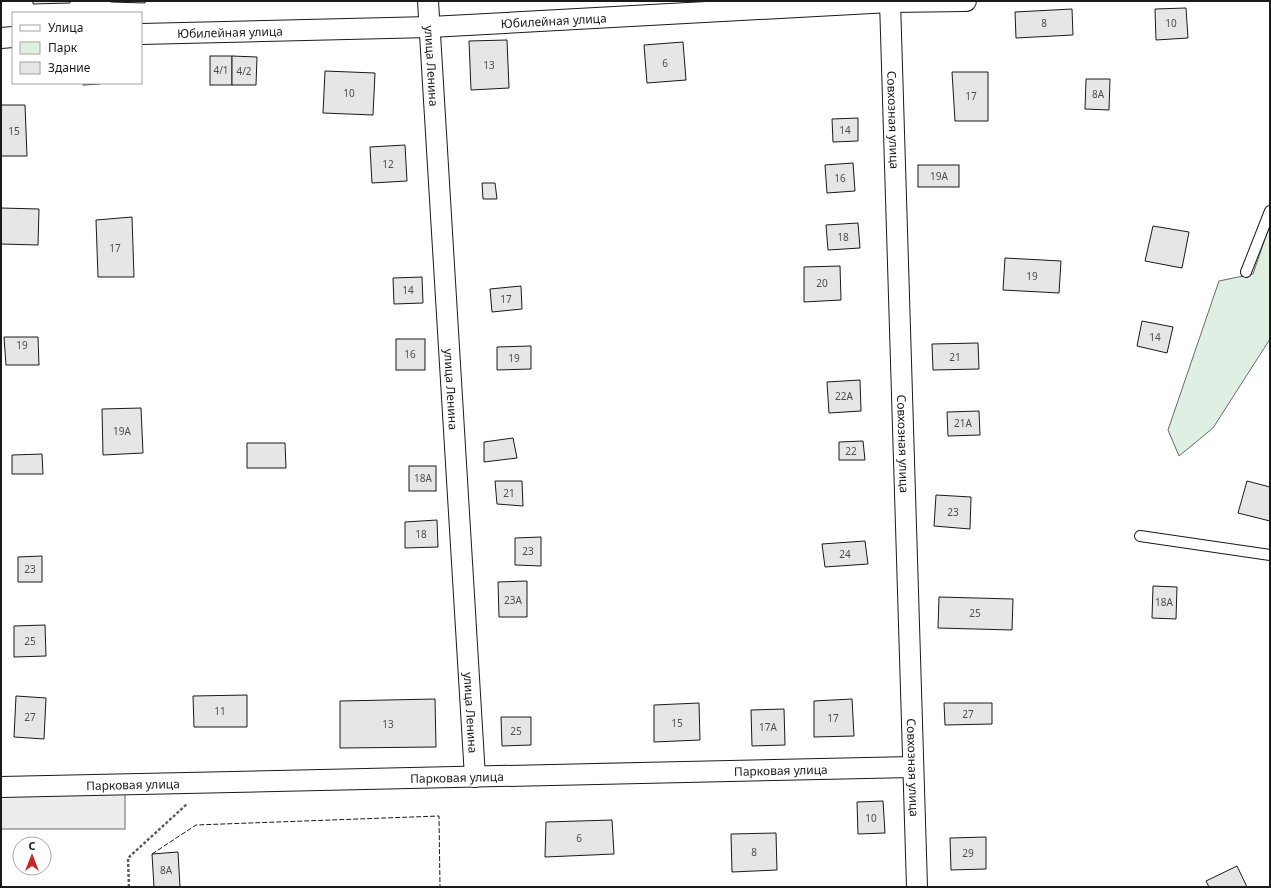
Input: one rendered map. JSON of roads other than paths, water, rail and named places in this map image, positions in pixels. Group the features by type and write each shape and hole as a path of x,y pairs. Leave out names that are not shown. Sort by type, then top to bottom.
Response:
{"street":[{"name":"улица Ленина","path":"428,1 475,777"},
{"name":"Юбилейная улица","path":"142,34 430,27 890,2 966,1"},
{"name":"Совхозная улица","path":"890,2 917,887"},
{"path":"1,38 12,37"},
{"name":"Парковая улица","path":"1,787 914,767"}],"lane":[{"path":"1246,272 1270,211"},
{"path":"1140,536 1270,555"}]}
